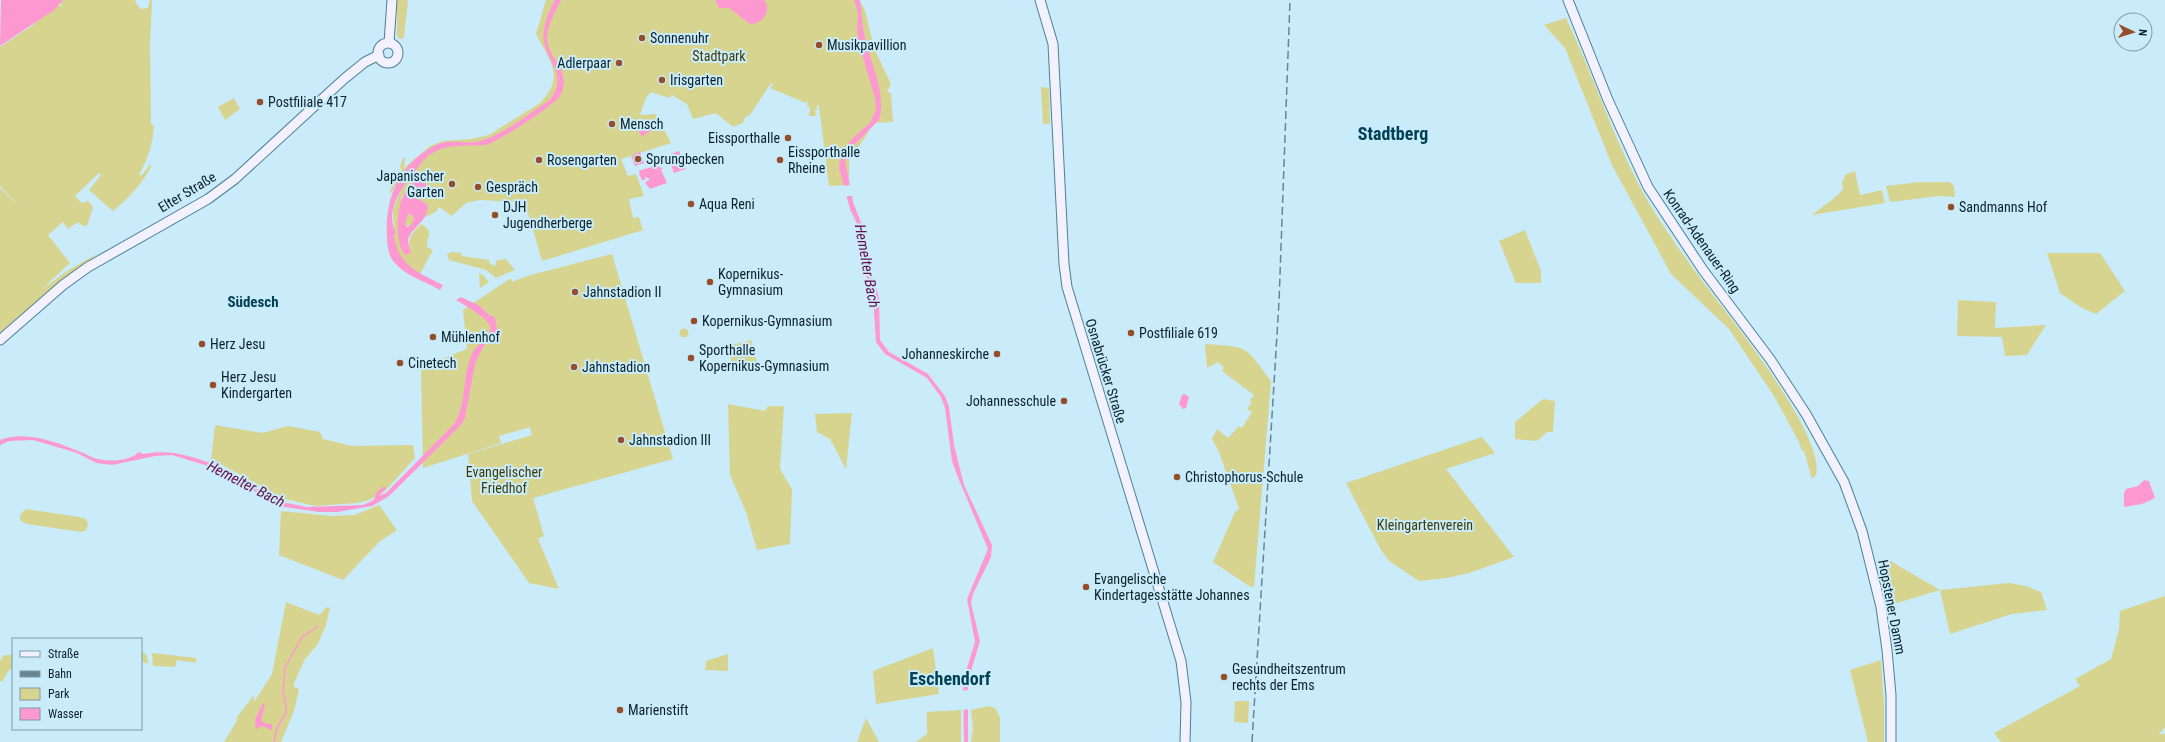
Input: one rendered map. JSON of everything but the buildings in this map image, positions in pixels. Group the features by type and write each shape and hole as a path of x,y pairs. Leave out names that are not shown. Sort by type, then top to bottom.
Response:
{"main road":[{"path":"389,43 392,0"},
{"name":"Osnabrücker Straße","path":"1040,0 1053,44 1064,264 1067,287 1181,661 1186,702 1185,742"},
{"name":"Konrad-Adenauer-Ring","path":"1568,0 1608,100 1648,188 1703,270 1770,359 1806,414 1844,482"},
{"path":"389,43 393,44 398,50 395,60 388,63 384,62 379,55 381,46 389,43"},
{"name":"Elter Straße","path":"0,340 63,285 88,268 214,195 240,174 344,79 365,62 379,55"},
{"name":"Hopstener Damm","path":"1844,482 1862,531 1881,607 1891,695 1891,742"}],"green space":[{"path":"63,0 136,0 135,2 141,9 148,8 150,0 152,0 150,46 151,125 154,125 150,151 139,175 142,175 149,166 152,165 135,190 113,211 89,190 101,175 99,173 75,196 82,203 88,201 93,207 87,226 83,226 78,222 68,229 63,222 48,235 70,263 41,290 67,271 100,252 64,278 0,333 0,188 19,206 0,186 0,47 33,25 52,6 59,5 63,7 60,3"},
{"path":"397,0 408,0 404,37 402,39 398,38 397,35"},
{"name":"Stadtpark","path":"546,0 859,0 865,10 874,48 891,84 887,92 891,93 893,122 877,123 881,106 866,136 849,160 849,185 829,186 819,106 816,105 818,109 815,110 816,116 809,116 810,107 807,106 808,101 806,103 770,88 773,84 771,83 750,115 745,117 743,123 733,127 716,113 693,119 687,104 672,95 669,98 651,92 646,98 640,115 656,114 661,130 665,131 671,143 621,159 628,176 636,174 644,196 629,199 633,218 639,217 643,230 542,261 528,213 523,211 517,202 480,200 466,203 452,216 439,207 436,212 425,217 427,211 402,195 398,221 400,246 411,251 409,243 411,236 421,224 426,227 429,232 427,247 433,250 420,274 404,262 398,255 395,246 393,209 402,188 395,186 390,195 394,181 402,170 400,167 403,158 405,157 404,168 430,146 443,141 471,139 489,135 540,103 548,93 554,77 550,61 536,34"},
{"path":"1566,18 1617,138 1639,185 1652,208 1684,256 1742,333 1790,402 1811,443 1816,461 1816,475 1812,479 1804,451 1802,451 1799,442 1774,396 1729,329 1671,274 1612,165 1565,48 1544,25"},
{"path":"1041,87 1049,88 1050,124 1043,124"},
{"path":"234,98 240,109 225,120 218,107"},
{"path":"1855,171 1860,195 1882,190 1885,203 1812,215 1840,193 1843,189 1842,183 1845,175"},
{"path":"1920,182 1950,182 1954,186 1955,197 1939,196 1890,202 1886,186"},
{"path":"407,215 411,215 413,216 413,224 407,225 404,222 404,218"},
{"path":"1525,230 1541,271 1541,283 1516,283 1499,241"},
{"path":"452,252 461,253 462,256 489,260 490,264 495,266 497,260 506,259 515,270 496,278 486,270 449,260 447,254"},
{"path":"2047,253 2100,253 2125,291 2096,314 2082,308 2060,293"},
{"name":"Evangelischer Friedhof","path":"612,254 673,459 533,498 544,536 538,539 559,589 529,583 472,501 468,454 532,435 530,427 499,436 501,443 423,468 421,367 467,349 463,310 511,278 512,282 527,276"},
{"path":"479,273 489,282 480,288"},
{"path":"1958,300 1996,302 1995,328 2046,325 2027,355 2005,356 2002,337 1957,336"},
{"path":"682,329 686,329 688,333 686,337 682,337 680,335 680,331"},
{"path":"751,340 758,366 734,372 728,346"},
{"path":"1205,344 1231,346 1245,350 1251,355 1271,381 1254,587 1249,586 1213,562 1235,512 1239,509 1219,452 1212,439 1217,429 1228,438 1239,426 1242,428 1252,412 1247,409 1252,402 1249,401 1254,395 1222,371 1224,368 1218,362 1207,368"},
{"path":"1543,399 1555,401 1553,432 1547,432 1537,441 1515,439 1515,422"},
{"path":"728,404 765,411 768,406 784,406 780,469 792,489 790,544 757,550 746,512 730,475"},
{"path":"852,413 846,469 830,439 817,432 815,414"},
{"path":"215,425 262,433 288,426 320,432 323,439 352,446 413,445 415,458 384,492 369,500 357,503 315,506 285,499 211,459"},
{"name":"Kleingartenverein","path":"1482,437 1495,453 1446,469 1514,557 1469,573 1447,578 1419,581 1389,561 1381,550 1346,483"},
{"path":"379,505 397,530 379,542 343,580 279,555 281,511 331,516 355,515"},
{"path":"26,509 79,517 86,519 88,525 86,530 82,532 27,524 20,520 20,515"},
{"path":"1887,559 1940,590 1887,606 1878,560"},
{"path":"2009,583 2026,586 2041,592 2047,610 2012,614 1950,634 1940,590"},
{"path":"2165,596 2165,727 2159,734 2165,734 2165,742 2001,742 1994,733 2080,686 2075,679 2111,659 2119,630 2120,611"},
{"path":"286,602 319,615 327,607 330,608 326,625 318,644 305,659 294,683 294,687 299,689 294,711 281,742 224,742 238,719 236,718 254,695 254,702 272,674"},
{"path":"933,648 939,694 876,704 873,671"},
{"path":"142,651 147,656 148,664 142,661"},
{"path":"152,653 196,658 196,663 177,660 175,667 153,666"},
{"path":"12,654 12,669 9,670 2,682 0,681 0,661 3,656"},
{"path":"728,654 728,671 705,670 706,661"},
{"path":"1881,660 1884,704 1884,742 1868,742 1850,670"},
{"path":"1235,701 1249,701 1248,723 1234,722"},
{"path":"988,706 995,708 1000,717 1000,742 971,742 973,728 971,710"},
{"path":"961,710 961,742 916,742 927,734 927,712"},
{"path":"866,718 879,742 857,742"}],"water":[{"path":"1,0 63,0 54,10 0,46"},
{"path":"555,0 561,0 550,25 547,40 564,79 560,96 556,101 499,139 485,145 444,148 432,153 423,161 408,180 394,205 392,214 396,233 394,235 400,254 404,261 411,267 443,285 440,290 404,271 390,256 387,242 387,223 388,210 395,187 408,167 427,150 442,143 473,142 489,138 507,129 550,100 555,91 557,77 556,70 546,50 543,37 548,15"},
{"path":"715,0 764,0 767,12 759,22 750,24 729,8 719,8"},
{"name":"Hemelter Bach","path":"854,0 860,0 867,47 877,78 881,100 881,110 879,120 848,151 845,160 853,202 864,230 865,256 879,297 880,340 889,352 928,374 945,396 949,407 954,445 964,485 992,545 991,557 973,594 971,603 980,641 968,681 968,742 964,742 963,681 975,642 967,599 988,549 952,461 945,408 941,397 927,378 885,354 876,342 873,296 860,257 859,228 850,209 839,168 841,152 853,138 870,123 876,109 875,98 859,44 857,30 858,13"},
{"path":"652,121 656,123 657,126 643,136 640,134 639,131 641,125"},
{"path":"679,151 686,169 674,173 668,155"},
{"name":"Sprungbecken","path":"640,152 644,163 635,166 631,156"},
{"path":"655,166 663,168 661,170 667,183 650,189 645,183 650,179 645,177 645,180 642,180 639,174 640,172 638,171"},
{"path":"415,178 421,179 429,188 427,196 425,197 411,186"},
{"path":"406,192 427,204 428,207 425,217 409,236 408,242 411,253 406,255 402,250 398,234 398,214","holes":["408,214 412,215 414,219 411,225 407,227 405,223"]},
{"name":"Hemelter Bach","path":"461,297 480,306 489,315 495,317 497,330 483,347 475,364 465,418 461,425 389,496 372,506 337,512 319,512 278,506 221,470 172,455 155,456 112,465 96,463 77,453 33,440 9,441 0,445 0,440 20,436 41,438 103,460 125,459 139,452 143,454 161,452 177,454 211,463 213,461 277,501 307,507 363,505 374,500 376,493 384,486 386,488 379,496 386,493 455,423 459,415 469,362 474,350 489,334 490,330 490,326 485,319 456,300"},
{"path":"1185,394 1189,397 1186,408 1183,409 1179,404 1182,395"},
{"path":"2144,480 2149,481 2155,498 2142,504 2124,507 2124,493 2126,489 2138,486"},
{"path":"263,703 265,705 261,720 266,724 272,724 272,730 262,726 256,729 255,720"}],"pier":[{"path":"852,185 854,196 845,196 841,186"},
{"path":"969,690 970,709 961,710 960,691"}],"waterway":[{"path":"274,742 277,728 286,713 283,692 285,668 302,637 318,626"}],"railway":[{"path":"1252,742 1279,302 1290,0"}],"place":[{"name":"Sonnenuhr","path":"642,38"},
{"name":"Musikpavillion","path":"819,45"},
{"name":"Adlerpaar","path":"619,63"},
{"name":"Irisgarten","path":"662,80"},
{"name":"Postfiliale 417","path":"260,102"},
{"name":"Mensch","path":"612,124"},
{"name":"Eissporthalle","path":"788,138"},
{"name":"Sprungbecken","path":"638,159"},
{"name":"Rosengarten","path":"539,160"},
{"name":"Eissporthalle Rheine","path":"780,160"},
{"name":"Japanischer Garten","path":"452,184"},
{"name":"Gespräch","path":"478,187"},
{"name":"Aqua Reni","path":"691,204"},
{"name":"Sandmanns Hof","path":"1951,207"},
{"name":"DJH Jugendherberge","path":"495,215"},
{"name":"Kopernikus- Gymnasium","path":"710,282"},
{"name":"Jahnstadion II","path":"575,292"},
{"name":"Kopernikus-Gymnasium","path":"694,321"},
{"name":"Postfiliale 619","path":"1131,333"},
{"name":"Mühlenhof","path":"433,337"},
{"name":"Herz Jesu","path":"202,344"},
{"name":"Johanneskirche","path":"997,354"},
{"name":"Sporthalle Kopernikus-Gymnasium","path":"691,358"},
{"name":"Cinetech","path":"400,363"},
{"name":"Jahnstadion","path":"574,367"},
{"name":"Herz Jesu Kindergarten","path":"213,385"},
{"name":"Johannesschule","path":"1064,401"},
{"name":"Jahnstadion III","path":"621,440"},
{"name":"Christophorus-Schule","path":"1177,477"},
{"name":"Evangelische Kindertagesstätte Johannes","path":"1086,587"},
{"name":"Gesundheitszentrum rechts der Ems","path":"1224,677"},
{"name":"Marienstift","path":"620,710"}],"district":[{"name":"Stadtberg","path":"1393,134"},
{"name":"Südesch","path":"253,302"},
{"name":"Eschendorf","path":"950,679"}]}
